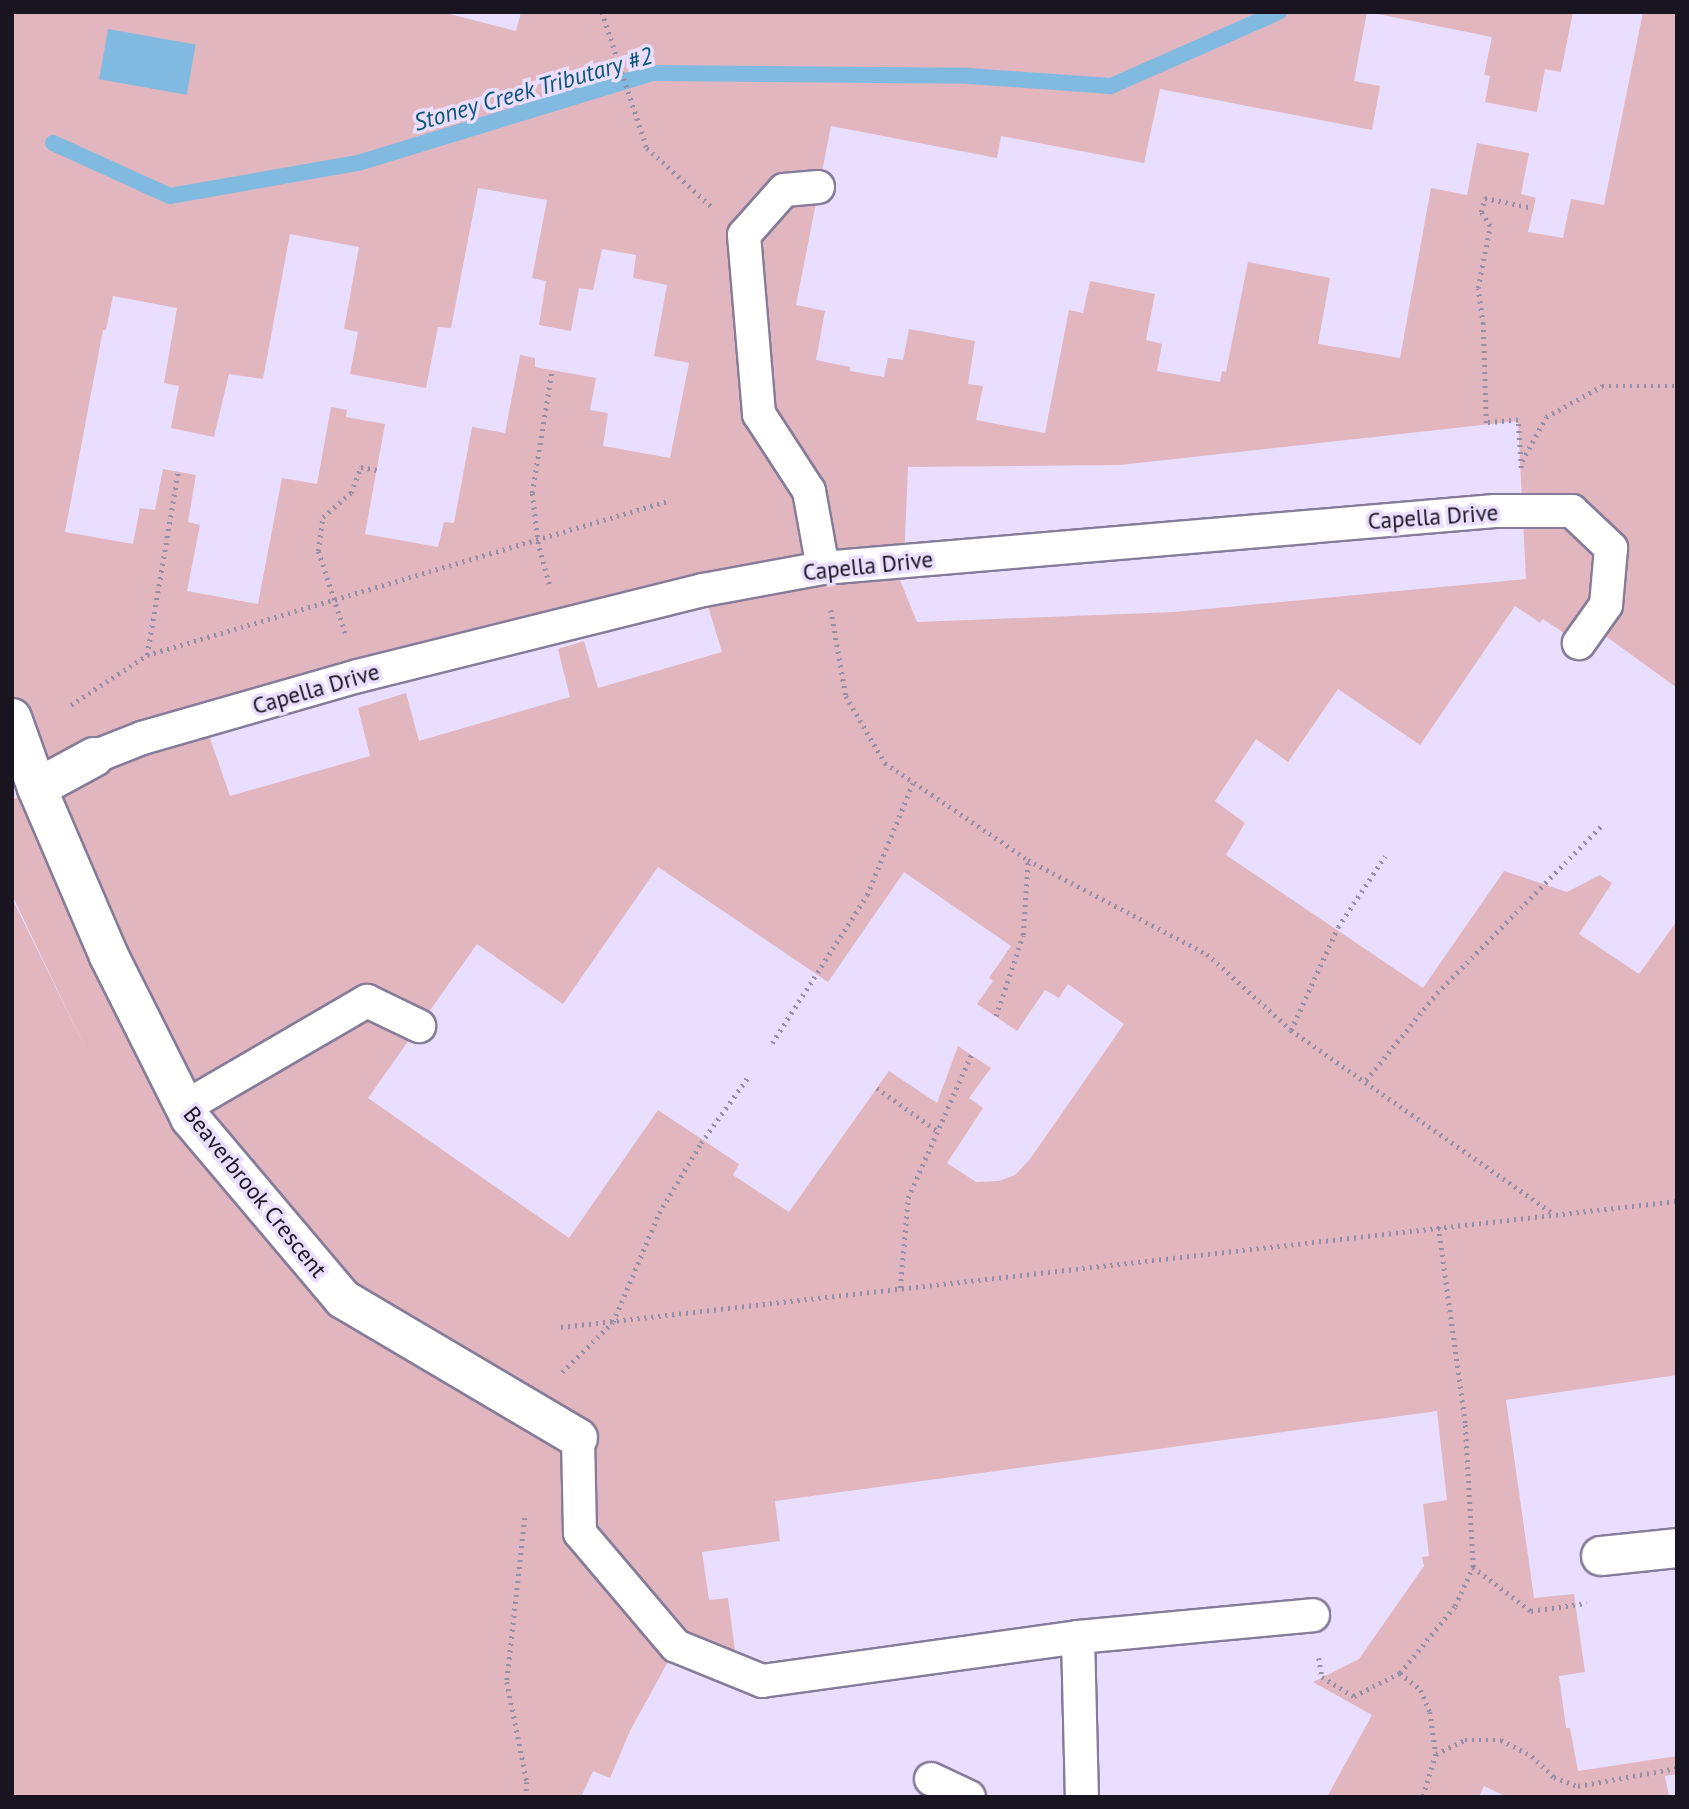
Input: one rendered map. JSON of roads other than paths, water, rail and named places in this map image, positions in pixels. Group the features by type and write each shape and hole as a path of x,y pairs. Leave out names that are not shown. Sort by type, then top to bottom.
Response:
{"street":[{"name":"Beaverbrook Crescent","path":"12,718 37,788 109,956 183,1108 344,1299 578,1437"},
{"name":"Capella Drive","path":"37,788 94,757"},
{"path":"1601,1556 1677,1548"}],"lane":[{"path":"818,187 784,190 744,235 759,414 809,491 824,568"},
{"name":"Capella Drive","path":"94,757 142,738 358,676 703,590 824,568 1509,511 1573,511 1611,548 1606,605 1578,643"},
{"path":"183,1108 368,1001 419,1026"},
{"path":"578,1437 580,1533 676,1646 762,1681 1078,1637 1314,1615"},
{"path":"1078,1637 1082,1797"},
{"path":"931,1779 969,1797"}],"water":[{"path":"108,29 196,44 187,95 99,79"}],"waterway":[{"name":"Stoney Creek Tributary #2","path":"53,143 170,196 358,163 652,73 969,76 1111,86 1279,12"}]}
